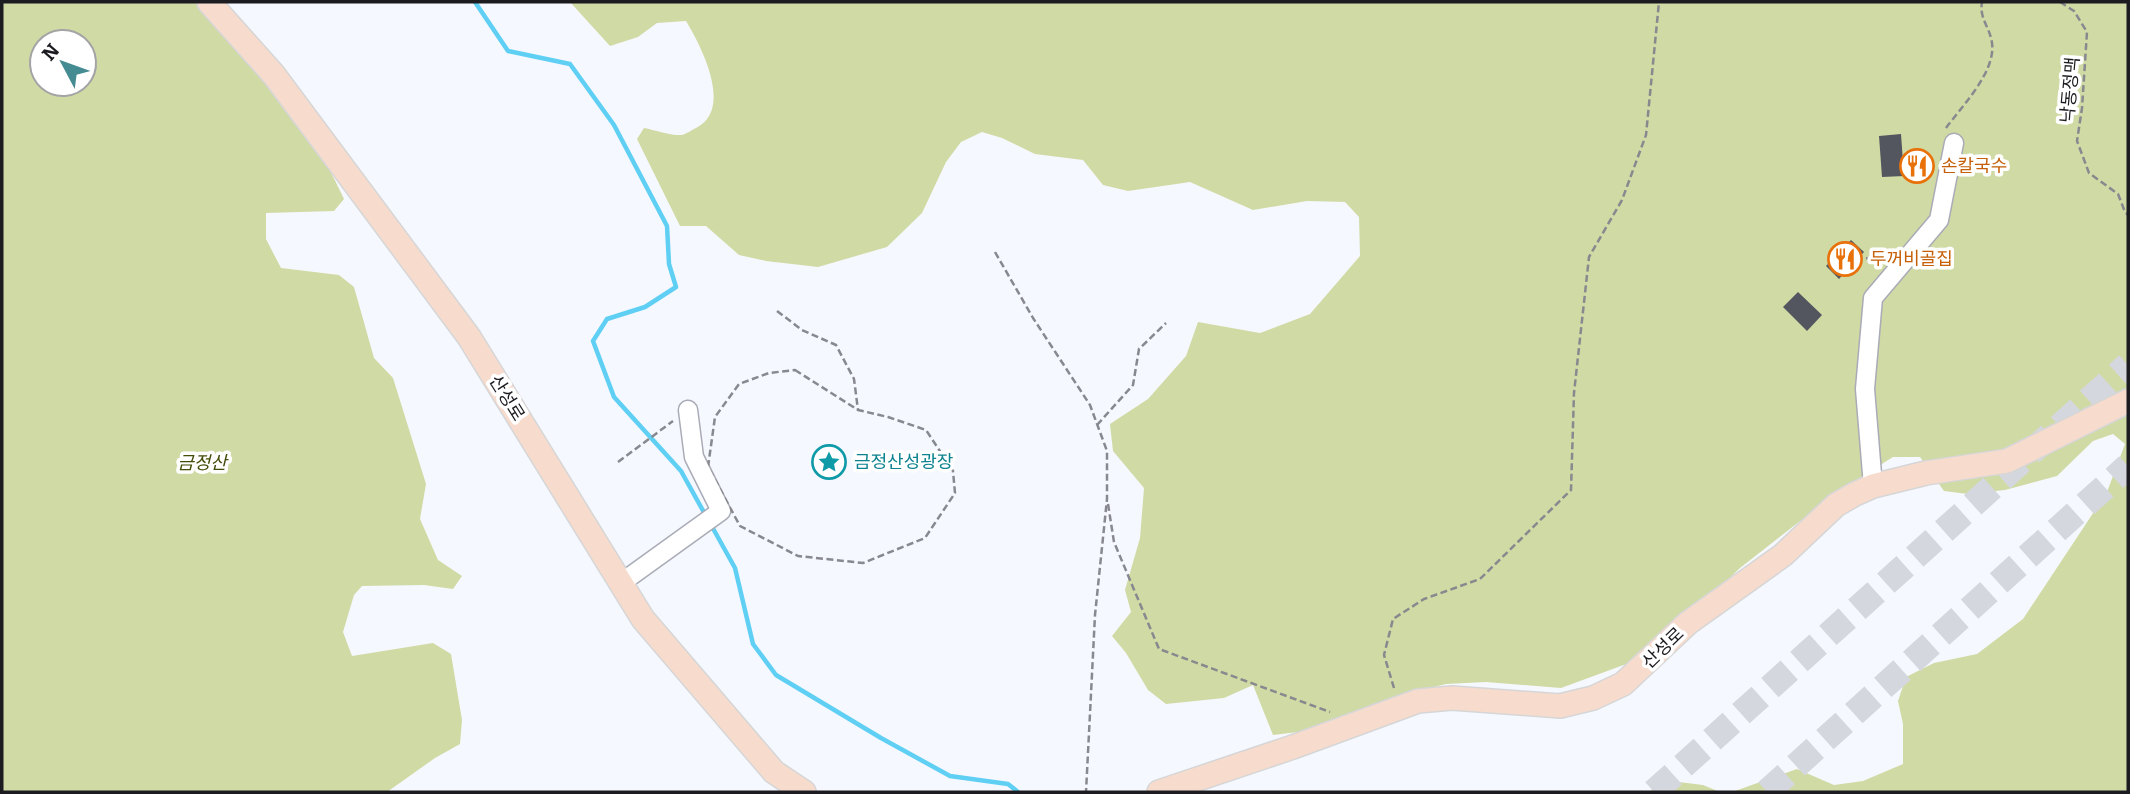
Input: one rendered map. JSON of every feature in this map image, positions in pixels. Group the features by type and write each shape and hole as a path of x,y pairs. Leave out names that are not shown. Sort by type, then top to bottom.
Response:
{"main road":[{"name":"산성로","path":"209,2 274,75 469,337 643,619 774,772 804,792"},
{"name":"산성로","path":"1159,792 1433,698 1560,706 1608,692 1638,671 1708,607 1783,555 1836,505 1873,486 1926,473 2007,461 2128,401"}],"lane":[{"path":"1873,486 1865,389 1873,298 1939,220 1950,136"},
{"path":"621,583 721,511 694,457 688,410"}],"path":[{"path":"1401,708 1384,655 1392,619 1424,599 1480,579 1571,490 1574,393 1589,257 1622,200 1646,135 1659,2"},
{"path":"1950,136 1989,69 1993,54 1992,40 1980,12 1982,2"},
{"name":"낙동정맥","path":"2060,2 2074,11 2087,32 2077,141 2090,173 2118,194 2128,215"},
{"path":"995,252 1033,318 1090,405 1107,451 1107,499 1095,615 1086,792"},
{"path":"777,311 802,330 836,345 854,379 858,410"},
{"path":"1097,425 1133,385 1139,349 1166,323"},
{"path":"795,370 858,410 926,430 953,471 955,494 925,538 863,563 799,556 740,526 708,467 715,417 740,384 769,373 795,370"},
{"path":"618,462 658,431"},
{"path":"1107,499 1114,542 1159,649 1359,723"}],"green space":[{"name":"금정산","path":"2,2 199,2 298,119 344,199 334,211 266,213 266,239 281,268 339,275 354,287 374,358 393,378 426,484 420,519 438,560 462,576 453,589 424,585 362,586 354,595 343,632 352,656 433,643 451,654 462,720 460,744 387,792 2,792"},
{"path":"570,2 2128,2 2128,396 2001,460 1930,471 1920,457 1893,457 1836,493 1740,568 1683,623 1640,659 1561,688 1486,682 1446,684 1396,696 1298,732 1273,735 1253,685 1224,698 1166,704 1148,690 1126,653 1112,636 1131,612 1125,590 1140,538 1144,488 1113,451 1110,424 1148,399 1186,356 1198,322 1260,333 1310,314 1360,256 1359,217 1345,202 1307,201 1253,210 1190,182 1128,191 1103,185 1083,160 1035,154 1002,138 982,132 961,142 946,162 922,213 887,247 818,267 739,255 706,226 680,226 637,139 644,128 673,135 685,134 707,119 713,107 711,77 706,61 686,21 657,23 638,37 610,46"},
{"path":"2128,405 2128,792 1732,792 1797,769 1834,785 1863,781 1903,764 1903,724 1898,701 1906,677 1934,663 1977,654 2023,619 2107,492 2125,444 2113,434 2093,441 2057,476 2005,490 1968,494 1944,491 1934,477"},
{"path":"1671,781 1703,785 1720,792 1648,792"}],"building":[{"path":"1901,134 1904,176 1882,177 1879,136"},
{"name":"손칼국수","path":"1925,157 1927,171 1909,175 1906,160"},
{"name":"두꺼비골집","path":"1851,240 1864,252 1839,279 1826,266"},
{"path":"1798,292 1822,315 1807,331 1783,307"}],"waterway":[{"path":"475,2 508,51 570,64 614,125 667,226 669,264 676,287 645,307 607,319 593,341 614,397 681,471 706,516"},
{"path":"710,523 735,568 753,644 776,675 950,776 1008,784 1018,792"}],"tunnel":[{"path":"1654,792 2128,365"},
{"path":"1767,792 2128,466"}],"place":[{"name":"손칼국수","path":"1917,166"},
{"name":"두꺼비골집","path":"1845,259"},
{"name":"금정산성광장","path":"829,462"}]}
